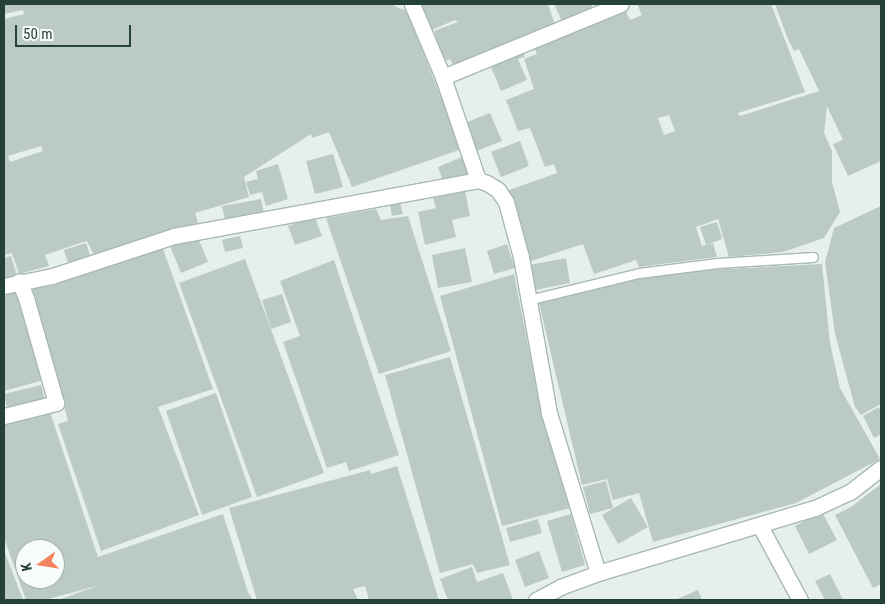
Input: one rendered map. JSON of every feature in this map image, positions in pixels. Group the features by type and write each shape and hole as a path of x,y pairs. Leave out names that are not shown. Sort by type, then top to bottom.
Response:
{"street":[{"path":"412,4 443,77 478,180"},
{"path":"443,77 622,4"},
{"path":"4,286 19,281 52,276 174,236 478,180 498,190 506,202 520,257 549,413 598,573"},
{"path":"4,416 56,403 26,298 19,281"},
{"path":"536,600 598,573 815,508 850,492 881,468"},
{"path":"760,526 800,600"}],"lane":[{"path":"528,300 639,273 717,263 813,257"}],"building":[{"path":"4,4 392,4 406,10 462,149 352,187 329,132 312,138 311,134 244,177 249,197 195,213 198,223 94,255 87,241 45,255 49,266 19,274 12,253 4,255 4,19 24,14 23,10 4,14","holes":["41,146 43,151 10,162 8,156"]},
{"path":"418,4 548,4 555,25 453,66 450,59 445,61 434,31 458,22 455,20 429,31"},
{"path":"554,4 591,4 593,8 562,21"},
{"path":"637,4 771,4 805,92 738,113 740,116 819,91 799,49 794,51 775,4 881,4 881,161 848,176 833,144 843,140 827,106 824,133 832,151 832,182 840,212 824,238 783,252 729,257 718,219 696,227 702,246 713,243 717,257 639,267 636,260 594,274 583,244 531,261 509,190 557,173 554,164 545,167 530,128 518,131 506,100 534,89 524,59 537,54 533,45 624,7 630,20 642,15","holes":["669,115 675,131 664,135 658,118"]},
{"path":"521,48 525,57 518,59 527,80 501,91 489,62"},
{"path":"490,113 502,141 477,151 465,123"},
{"path":"520,141 529,166 501,177 491,152"},
{"path":"333,154 343,187 315,194 306,161"},
{"path":"462,157 468,174 444,184 438,167"},
{"path":"278,164 288,199 266,206 262,192 250,195 246,182 258,179 256,171"},
{"path":"465,191 470,216 452,220 456,237 425,245 418,212 436,208 433,198"},
{"path":"261,199 264,213 225,220 222,206"},
{"path":"400,203 403,214 392,216 390,205"},
{"path":"881,206 881,404 861,415 855,407 835,334 825,262 834,228"},
{"path":"376,209 381,220 408,216 451,351 379,374 326,218"},
{"path":"315,217 322,236 295,245 288,226"},
{"path":"717,222 722,239 706,245 700,227"},
{"path":"197,235 208,262 181,273 170,246"},
{"path":"240,236 243,248 225,252 222,240"},
{"path":"86,243 90,256 68,263 64,250"},
{"path":"507,244 515,268 494,274 487,251"},
{"path":"465,248 472,282 438,288 432,255"},
{"path":"163,249 213,389 158,407 199,515 101,551 58,424 68,421 32,287"},
{"path":"11,256 17,276 4,279 4,258"},
{"path":"566,258 570,283 535,290 530,265"},
{"path":"245,259 324,473 257,497 179,283"},
{"path":"334,260 399,455 349,471 346,462 327,468 283,342 300,336 280,281"},
{"path":"822,264 830,343 840,388 880,459 796,503 653,542 639,493 613,500 607,479 582,485 539,303 642,278 687,271"},
{"path":"514,274 541,410 570,508 502,526 440,296"},
{"path":"17,289 44,380 4,391 4,293"},
{"path":"282,294 291,322 271,329 262,300"},
{"path":"450,357 510,565 477,573 473,564 440,573 385,375"},
{"path":"41,385 45,400 7,409 4,394"},
{"path":"216,393 252,497 202,515 166,411"},
{"path":"879,407 881,412 881,434 874,438 863,416"},
{"path":"50,412 98,557 223,514 248,592 253,600 58,600 100,585 45,600 26,600 22,589 65,589 65,539 15,539 15,569 4,538 4,424"},
{"path":"397,466 439,600 369,600 365,586 353,589 358,600 257,600 229,508 370,470 371,474"},
{"path":"606,481 613,508 590,514 583,487"},
{"path":"881,484 881,584 873,588 835,515 851,507"},
{"path":"631,498 648,527 618,544 602,515"},
{"path":"822,512 837,540 809,554 795,526"},
{"path":"571,514 585,565 562,572 547,521"},
{"path":"538,519 542,533 510,542 506,528"},
{"path":"4,550 15,579 15,589 19,589 23,600 4,600"},
{"path":"539,551 549,578 525,587 515,560"},
{"path":"472,567 477,582 503,573 513,600 448,600 440,579"},
{"path":"830,574 843,600 825,600 815,581"},
{"path":"698,590 702,600 675,600"}]}
